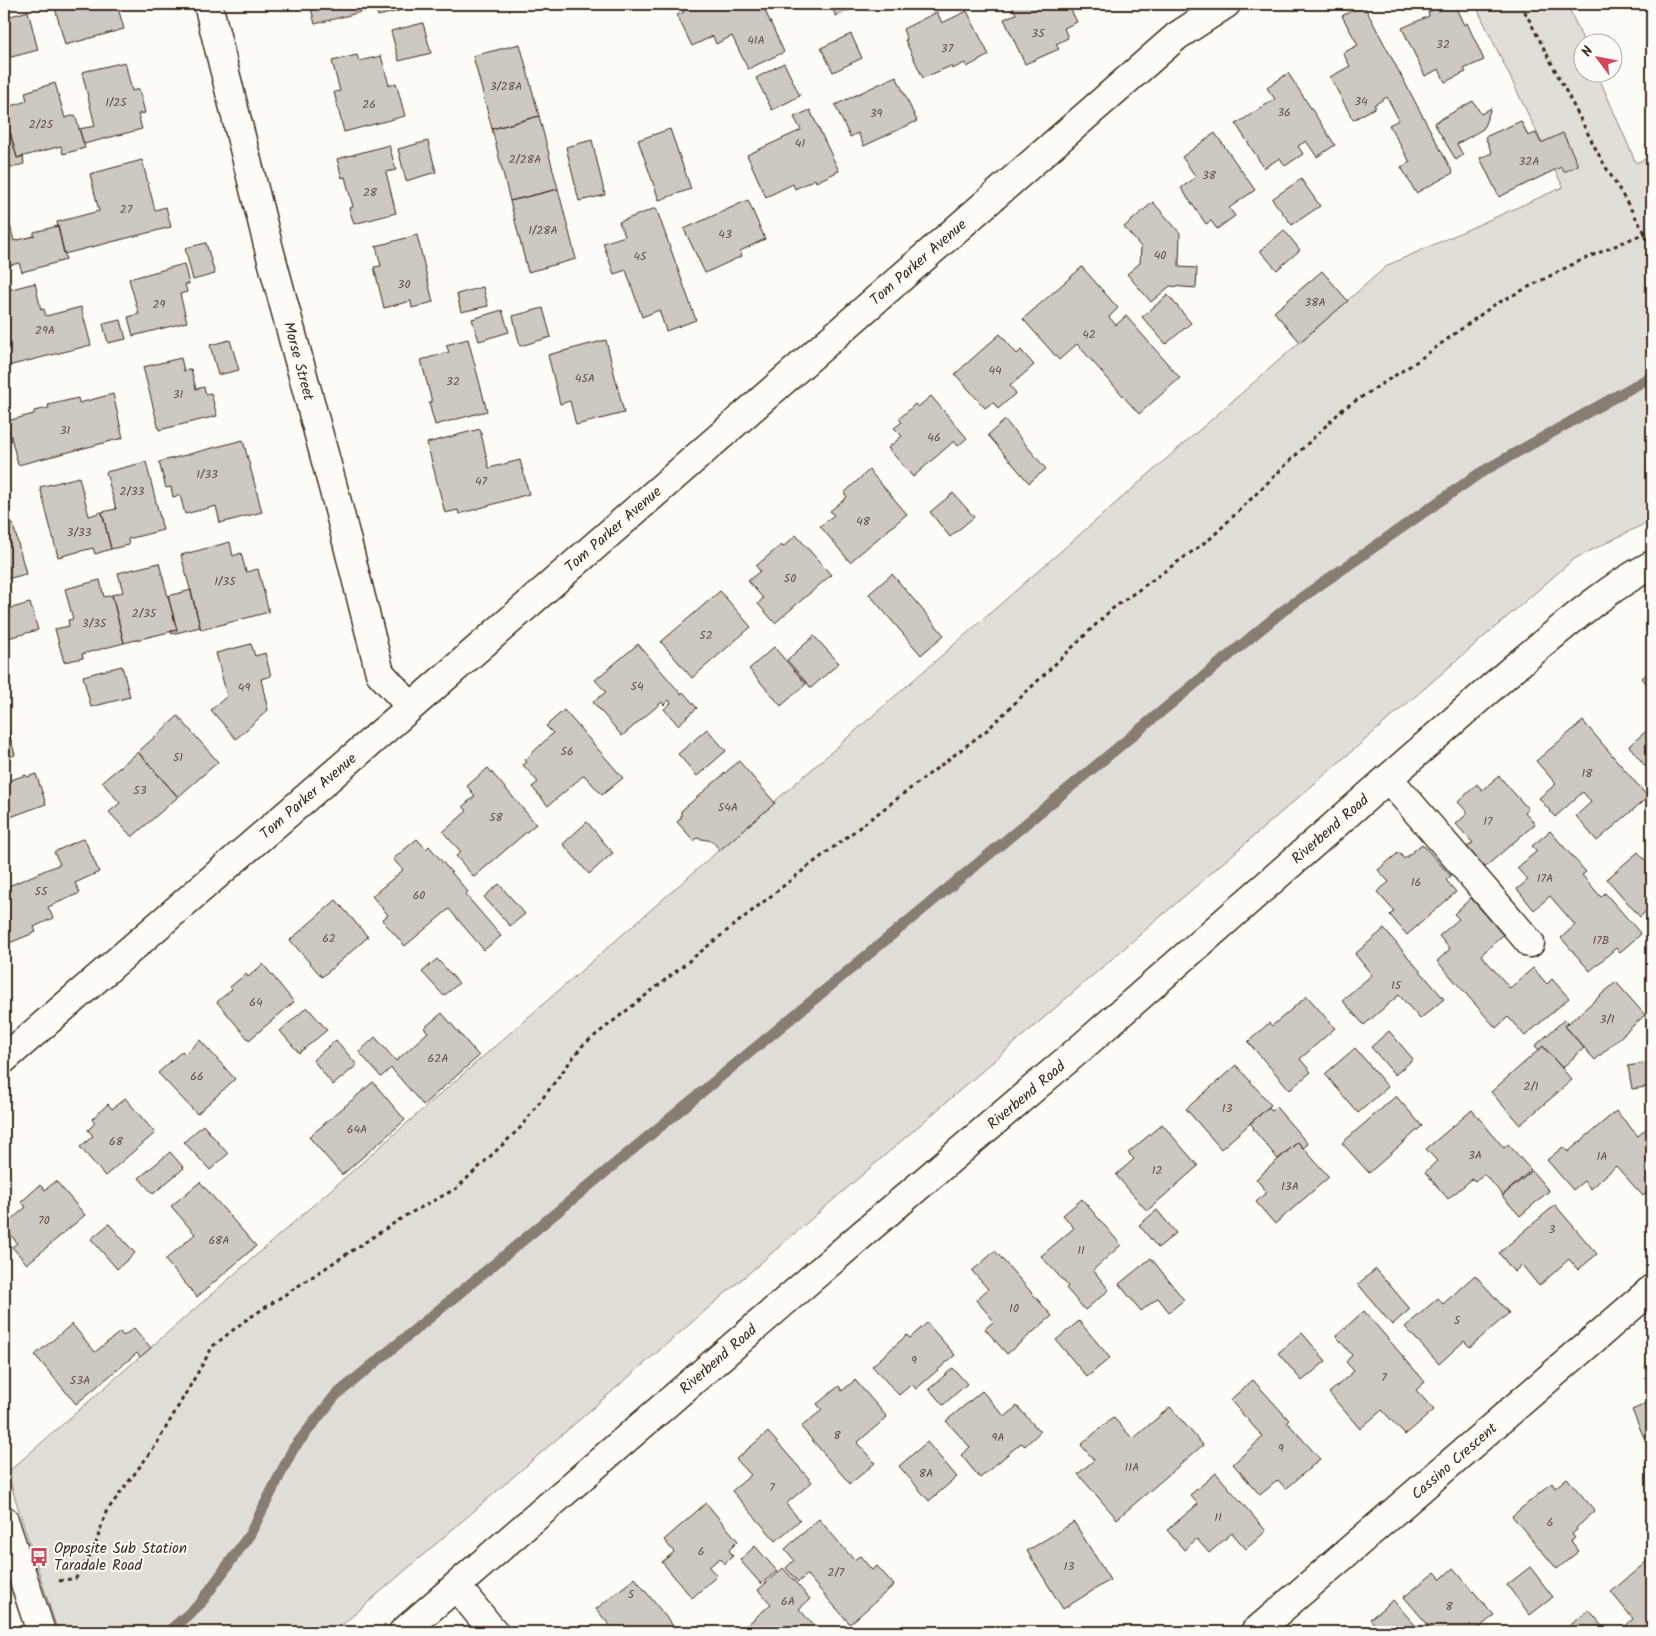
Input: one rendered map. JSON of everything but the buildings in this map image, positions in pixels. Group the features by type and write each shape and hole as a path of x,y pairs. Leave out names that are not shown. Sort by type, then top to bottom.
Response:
{"main road":[{"name":"Morse Street","path":"208,4 269,248 380,672 411,707"},
{"name":"Tom Parker Avenue","path":"4,1058 411,707 1177,36 1226,4"},
{"name":"Riverbend Road","path":"403,1632 1075,1053 1516,666 1587,608 1634,574 1652,565"},
{"path":"1388,778 1530,943"},
{"name":"Cassino Crescent","path":"1256,1632 1652,1289"},
{"path":"4,1520 34,1610"},
{"path":"456,1586 494,1632"}],"path":[{"path":"1521,4 1601,159 1645,233 1652,256"},
{"path":"34,1610 76,1578 94,1549 106,1512 156,1445 213,1346 243,1322 405,1216 457,1188 520,1128 582,1046 801,872 987,730 1112,609 1211,538 1343,409 1416,362 1494,305 1575,263 1652,230"}],"shaded area":[{"path":"1475,4 1567,4 1580,32 1574,32 1574,82 1601,82 1636,163 1652,156 1652,520 1574,559 334,1632 58,1632 7,1473 1388,265 1563,187"}],"waterway":[{"path":"168,1632 200,1604 250,1534 293,1449 335,1396 1284,610 1480,473 1652,376"}],"place":[{"name":"Opposite Sub Station Taradale Road","path":"39,1557"}]}
